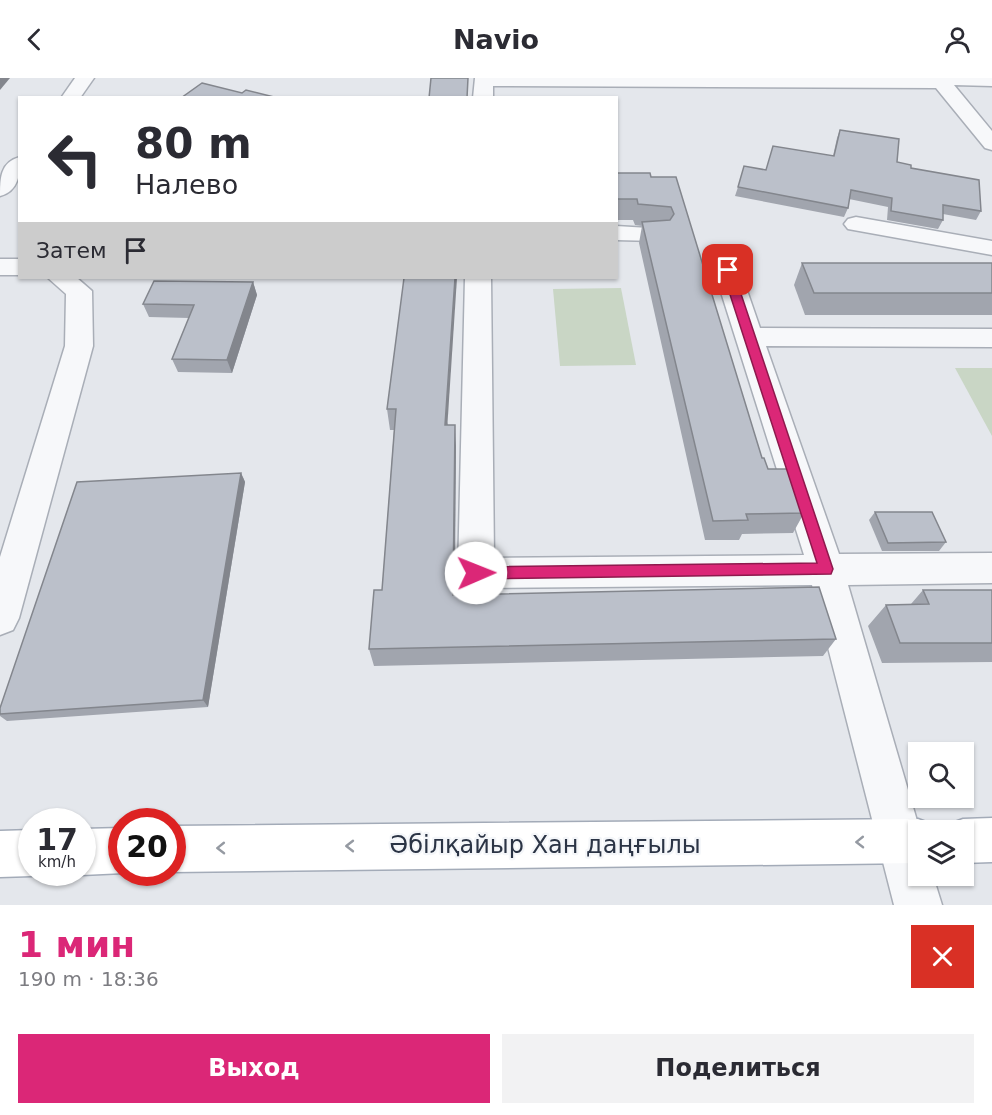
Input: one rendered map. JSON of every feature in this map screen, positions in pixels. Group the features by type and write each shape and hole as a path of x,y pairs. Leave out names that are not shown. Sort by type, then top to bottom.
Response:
{"main road":[{"path":"974,841 992,840"},
{"name":"Әбілқайыр Хан даңғылы","path":"186,849 908,841"},
{"path":"0,854 18,853"}],"street":[{"path":"72,96 85,78"},
{"path":"483,96 483,80 992,80"},
{"path":"940,80 992,144"},
{"path":"0,163 18,162"},
{"path":"0,189 18,165"},
{"path":"856,224 992,248"},
{"path":"618,233 656,234"},
{"path":"0,267 18,267"},
{"path":"728,270 826,569 908,835"},
{"path":"0,618 79,346 79,291 63,279"},
{"path":"478,279 476,573 992,568"},
{"path":"749,337 992,338"},
{"path":"916,886 918,905"}],"green space":[{"path":"621,288 636,365 560,366 553,289"},
{"path":"955,368 992,368 992,436"}],"building":[{"path":"431,78 468,78 467,96 429,96"},
{"path":"202,83 242,93 246,90 270,96 184,96"},
{"path":"840,130 899,139 897,162 911,165 911,168 979,180 981,211 943,205 943,220 891,211 892,198 851,190 848,208 738,187 744,166 766,170 773,146 834,156"},
{"path":"618,173 650,173 651,177 676,177 762,458 768,469 789,469 804,513 746,514 748,520 713,521 642,222 670,220 674,214 671,207 638,204 637,199 618,199"},
{"path":"802,263 992,263 992,293 814,293"},
{"path":"404,279 455,279 445,425 455,425 453,595 819,587 836,639 369,649 374,590 382,590 396,409 387,409"},
{"path":"154,281 253,282 227,360 172,359 194,305 143,304"},
{"path":"241,473 203,700 0,714 0,708 77,482"},
{"path":"875,512 932,512 946,542 888,543"},
{"path":"923,590 992,590 992,643 900,643 886,605 929,604"}],"route":[{"path":"476,573 826,569 728,270"}]}
